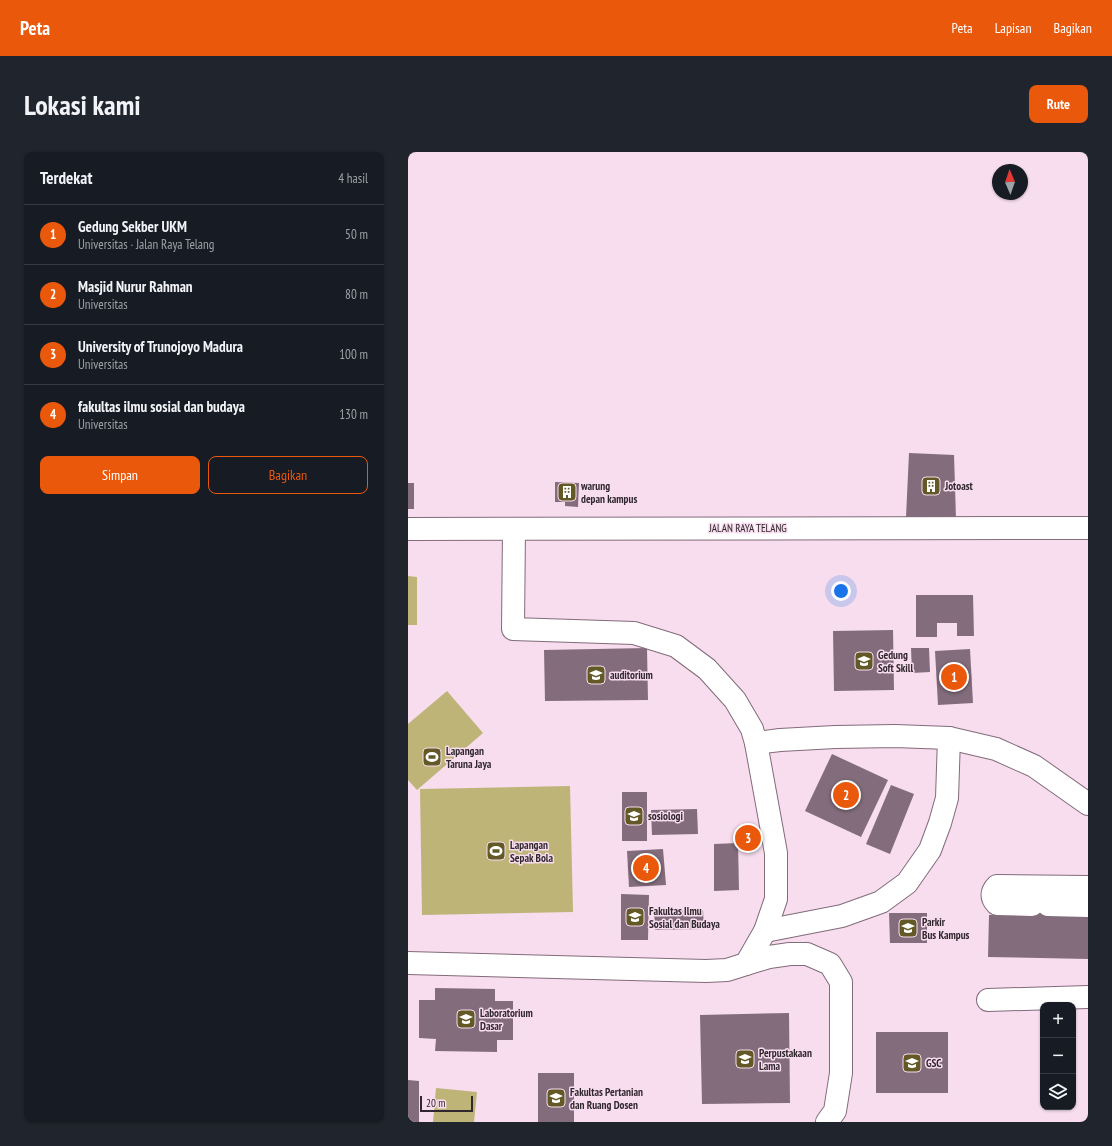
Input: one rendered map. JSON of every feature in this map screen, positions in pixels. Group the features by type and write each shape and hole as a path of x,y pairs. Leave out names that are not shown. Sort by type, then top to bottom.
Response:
{"street":[{"path":"514,528 513,629 634,633 676,646 707,669 735,700 752,729 756,743 776,852 776,899 765,931 746,964"},
{"name":"JALAN RAYA TELANG","path":"408,529 1088,528"},
{"path":"756,743 835,737 895,736 949,738 996,749 1034,766 1088,804"},
{"path":"765,931 842,916 881,902 908,883 930,850 940,823 947,798 949,738"},
{"path":"1088,887 997,886 992,895 993,900 997,904 1088,906"},
{"path":"408,963 706,971 727,970 769,957 790,954 807,954 830,964 841,982 841,1073 835,1111 827,1122"},
{"path":"988,1000 1088,997"}],"shaded area":[{"path":"408,576 417,577 417,625 408,625"},
{"name":"Lapangan Taruna Jaya","path":"447,691 483,733 417,790 408,780 408,724"},
{"name":"Lapangan Sepak Bola","path":"570,786 573,912 422,915 420,789"},
{"path":"436,1088 477,1092 474,1122 433,1122"}],"building":[{"name":"Jotoast","path":"909,453 954,455 956,519 906,517"},
{"name":"warung depan kampus","path":"555,482 579,483 578,507 565,506 565,502 555,502"},
{"path":"408,483 414,483 414,509 408,509"},
{"path":"916,595 973,595 974,636 957,636 957,623 937,623 937,637 916,637"},
{"name":"Gedung Soft Skill","path":"893,630 894,690 834,691 833,631"},
{"name":"auditorium","path":"647,648 648,700 545,701 544,650"},
{"path":"911,648 929,648 930,672 912,673"},
{"path":"970,649 973,703 938,705 935,651"},
{"path":"832,754 888,780 861,837 805,811"},
{"path":"891,785 914,794 890,854 866,844"},
{"name":"sosiologi","path":"622,792 647,792 647,841 622,841"},
{"path":"697,809 698,834 652,835 651,810"},
{"path":"738,843 739,890 714,891 714,844"},
{"name":"Fakultas Ilmu Sosial dan Budaya","path":"663,849 666,885 629,887 627,851"},
{"name":"Fakultas Ilmu Sosial dan Budaya","path":"621,894 649,895 648,940 621,940"},
{"path":"1033,902 1088,913 1088,959 988,957 989,915 1032,916"},
{"path":"703,910 704,929 655,930 654,911"},
{"name":"Parkir Bus Kampus","path":"889,913 927,913 927,943 890,943"},
{"name":"Laboratorium Dasar","path":"435,988 495,989 495,1001 513,1001 513,1040 497,1040 497,1052 435,1051 436,1039 419,1038 419,1000 435,1000"},
{"name":"Perpustakaan Lama","path":"789,1013 790,1103 702,1104 700,1015"},
{"name":"GSC","path":"876,1032 948,1032 948,1093 876,1093"},
{"name":"Fakultas Pertanian dan Ruang Dosen","path":"538,1073 574,1073 574,1122 538,1122"},
{"path":"408,1080 419,1081 419,1122 408,1122"}],"place":[{"name":"Jotoast","path":"931,486"},
{"name":"warung depan kampus","path":"567,492"},
{"name":"Gedung Soft Skill","path":"864,661"},
{"name":"auditorium","path":"596,675"},
{"name":"Gedung Sekber UKM","path":"954,677"},
{"name":"Lapangan Taruna Jaya","path":"432,757"},
{"name":"Masjid Nurur Rahman","path":"846,795"},
{"name":"sosiologi","path":"634,816"},
{"name":"University of Trunojoyo Madura","path":"748,838"},
{"name":"Lapangan Sepak Bola","path":"496,851"},
{"name":"fakultas ilmu sosial dan budaya","path":"646,868"},
{"name":"Fakultas Ilmu Sosial dan Budaya","path":"635,917"},
{"name":"Parkir Bus Kampus","path":"908,928"},
{"name":"Laboratorium Dasar","path":"466,1019"},
{"name":"Perpustakaan Lama","path":"745,1059"},
{"name":"GSC","path":"912,1063"},
{"name":"Fakultas Pertanian dan Ruang Dosen","path":"556,1098"}]}
